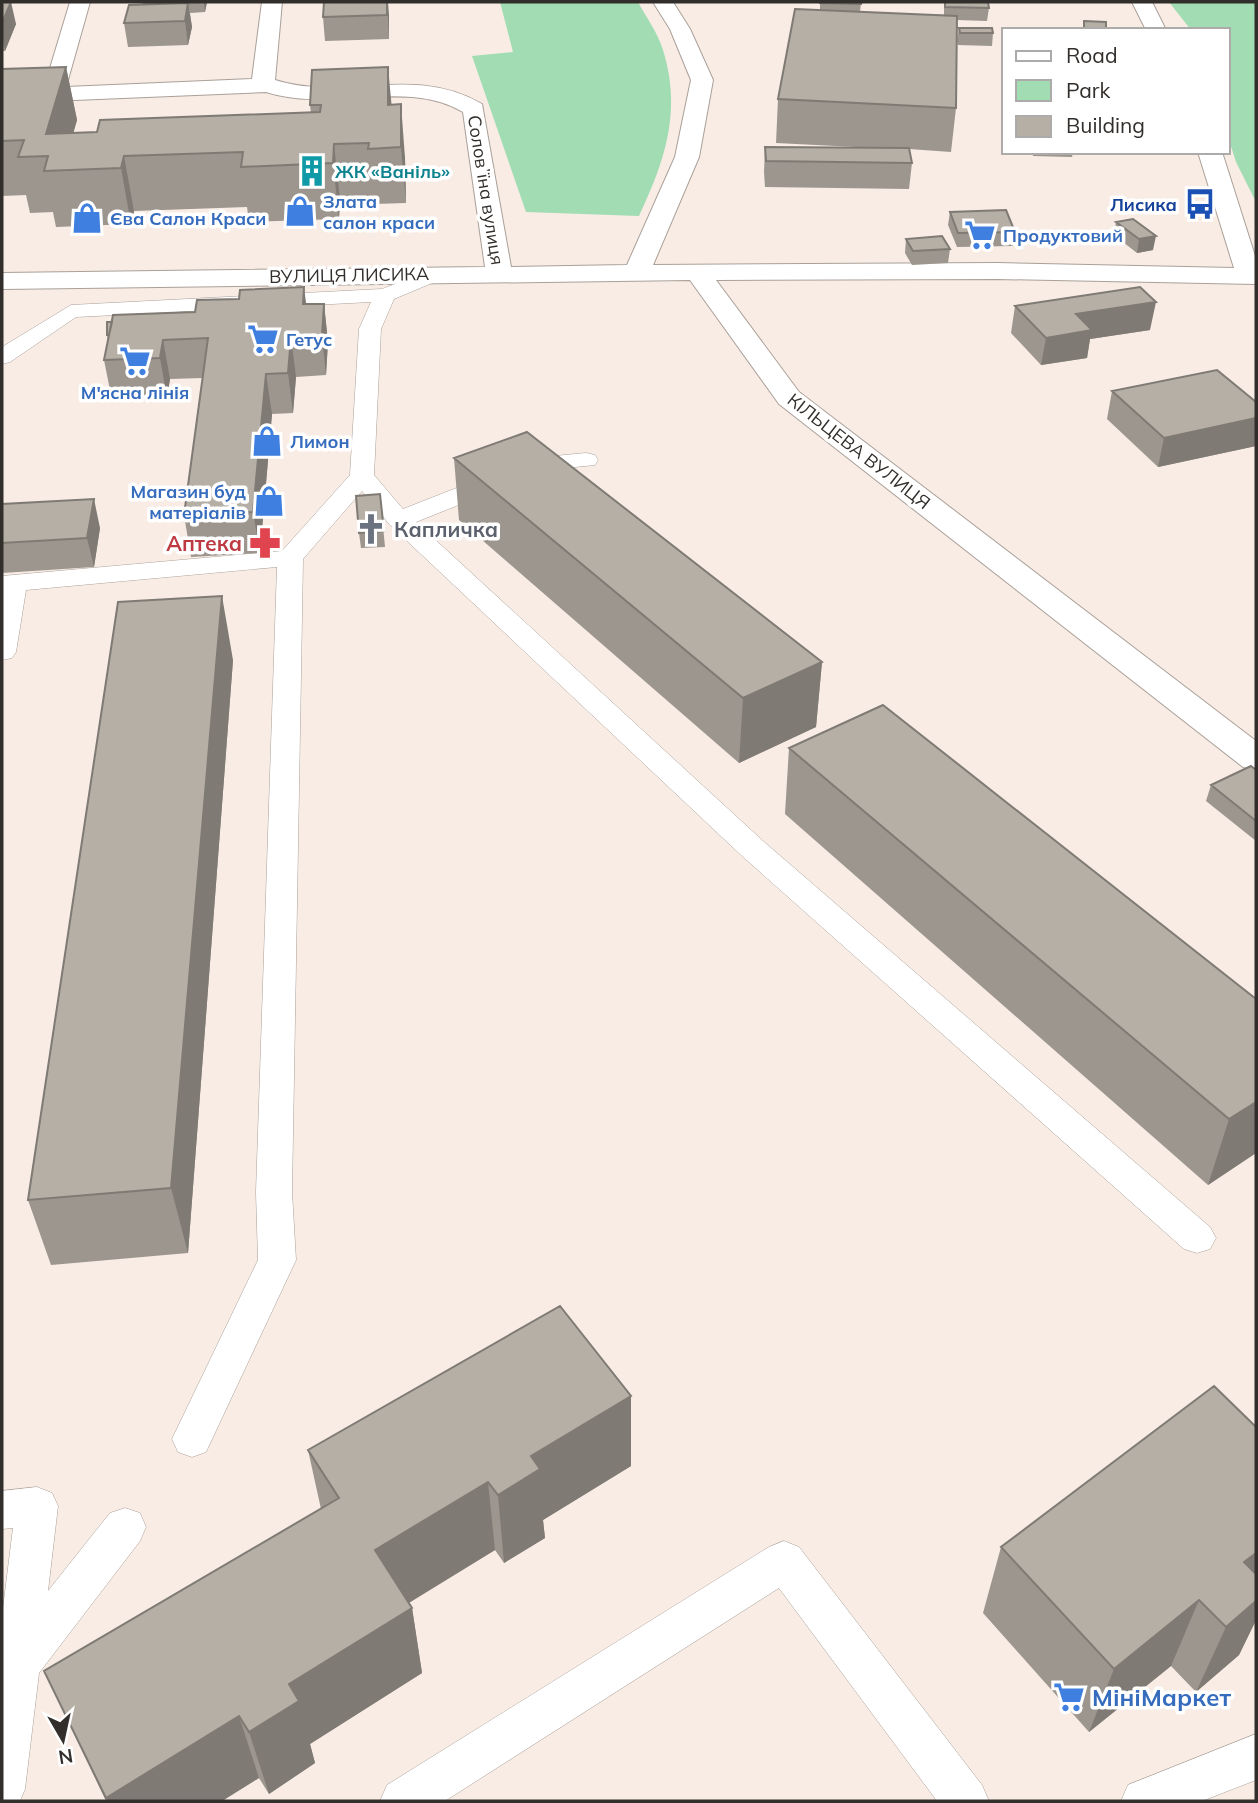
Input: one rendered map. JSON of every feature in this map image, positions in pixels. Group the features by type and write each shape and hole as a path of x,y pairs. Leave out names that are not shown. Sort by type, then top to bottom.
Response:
{"street":[{"path":"53,93 80,2"},
{"path":"267,86 263,79 272,2"},
{"path":"637,272 687,157 702,80 680,29 663,2"},
{"path":"1142,2 1155,28"},
{"name":"Соловʼїна вулиця","path":"2,96 267,86 278,91 318,95 418,91 465,101 474,109 499,273"},
{"path":"697,272 999,271 1253,276 1211,154"},
{"name":"ВУЛИЦЯ ЛИСИКА","path":"2,281 697,272"},
{"name":"КІЛЬЦЕВА ВУЛИЦЯ","path":"697,272 789,398 1256,759"}],"lane":[{"path":"2,357 71,311 384,295 437,274"},
{"path":"192,1439 277,1261 274,1192 290,558 362,476 370,329 384,295"},
{"path":"400,520 542,463 586,460"},
{"path":"362,476 400,520 752,848 1198,1238"},
{"path":"2,652 8,583 290,558"},
{"path":"2,1510 37,1506 2,1790"},
{"path":"17,1665 125,1527"},
{"path":"403,1801 784,1561 966,1801"},
{"path":"1143,1801 1256,1757"}],"green space":[{"path":"500,2 638,2 661,44 671,94 671,115 663,155 639,216 526,212 472,56 513,52"},
{"path":"1169,2 1256,2 1256,202 1236,162 1230,143 1230,28 1189,28"}],"building":[{"path":"2,2 11,2 2,23"},
{"path":"324,2 387,2 387,15 323,17"},
{"path":"861,2 861,4 820,3"},
{"path":"945,2 988,2 989,8 945,7"},
{"path":"188,3 185,21 124,23 129,5"},
{"path":"795,9 957,16 956,108 778,99"},
{"path":"1084,21 1106,22 1106,28 1084,28"},
{"path":"959,28 992,28 993,33 960,33"},
{"path":"66,67 46,134 97,132 100,120 320,112 321,105 310,105 312,70 388,67 388,105 401,104 401,147 368,149 369,143 334,144 333,163 241,167 243,152 124,156 121,168 44,171 48,156 18,157 24,140 2,141 2,69"},
{"path":"765,147 909,148 912,163 766,161"},
{"path":"1006,210 1015,232 958,233 950,212"},
{"path":"1133,219 1156,236 1139,239 1116,222"},
{"path":"942,236 950,249 913,251 906,239"},
{"path":"304,287 303,304 324,304 322,336 291,337 288,373 266,374 253,512 184,515 208,338 163,340 160,358 104,360 113,315 195,312 197,300 239,299 240,290"},
{"path":"1140,287 1156,302 1076,314 1092,330 1046,338 1015,306"},
{"path":"107,322 112,322 109,335 107,335"},
{"path":"1217,370 1256,402 1256,418 1164,438 1112,391"},
{"path":"527,432 822,662 743,698 454,458"},
{"path":"380,494 384,531 359,533 356,496"},
{"path":"94,499 87,538 2,543 2,504"},
{"path":"222,596 171,1188 28,1200 118,602"},
{"path":"883,705 1256,999 1256,1102 1229,1119 789,748"},
{"path":"1251,766 1256,770 1256,821 1211,785"},
{"path":"560,1306 631,1396 531,1456 540,1469 498,1495 488,1482 375,1550 412,1608 289,1684 299,1701 249,1732 239,1716 106,1798 44,1671 339,1498 308,1450"},
{"path":"1214,1386 1256,1427 1256,1553 1244,1562 1256,1574 1256,1601 1226,1627 1199,1600 1114,1669 1001,1547"}],"place":[{"name":"ЖК «Ваніль»","path":"312,171"},
{"name":"Лисика","path":"1200,204"},
{"name":"Злата салон краси","path":"300,211"},
{"name":"Єва Салон Краси","path":"87,218"},
{"name":"Продуктовий","path":"980,235"},
{"name":"Гетус","path":"263,339"},
{"name":"М'ясна лінія","path":"135,361"},
{"name":"Лимон","path":"267,441"},
{"name":"Магазин буд матеріалів","path":"269,501"},
{"name":"Капличка","path":"371,529"},
{"name":"Аптека","path":"265,543"},
{"name":"МініМаркет","path":"1069,1697"}]}
